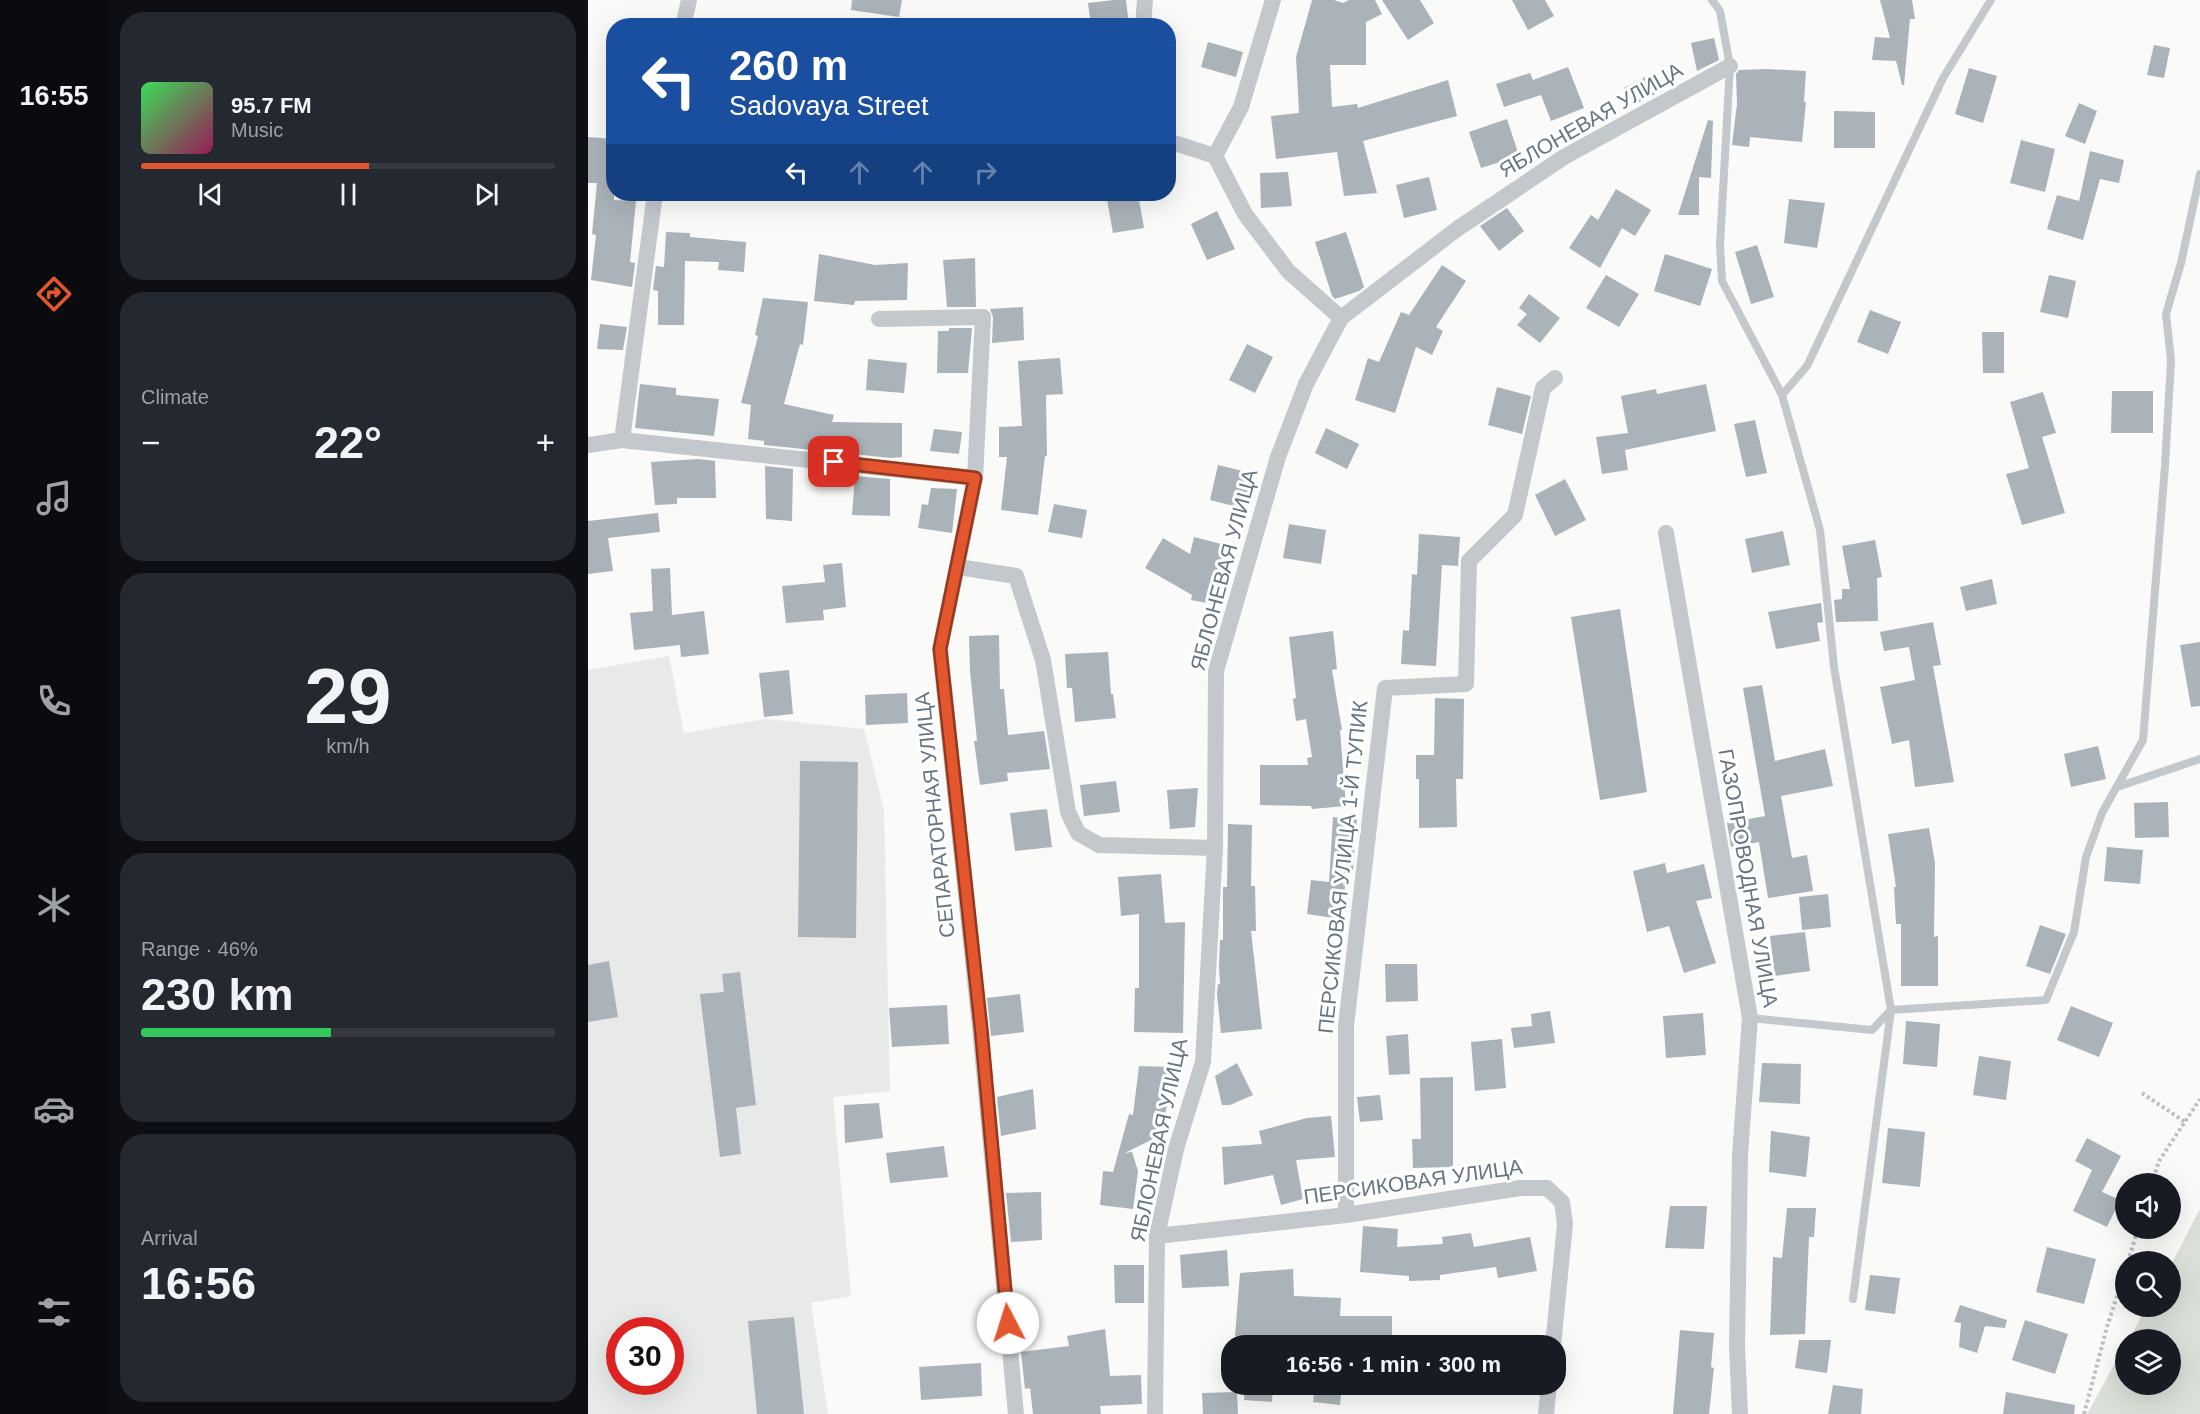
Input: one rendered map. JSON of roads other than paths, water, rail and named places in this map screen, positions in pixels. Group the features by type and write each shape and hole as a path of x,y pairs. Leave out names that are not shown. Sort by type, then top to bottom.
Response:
{"street":[{"path":"685,18 689,0"},
{"path":"1144,18 1145,0"},
{"path":"1215,156 1241,107 1273,0"},
{"name":"ЯБЛОНЕВАЯ УЛИЦА","path":"1155,1414 1157,1236 1176,1149 1203,1062 1215,848 1216,672 1278,457 1306,384 1341,318 1457,229 1564,157 1730,66"},
{"path":"1176,144 1215,156 1245,214 1288,271 1341,318"},
{"path":"622,440 654,201"},
{"name":"СЕПАРАТОРНАЯ УЛИЦА","path":"879,319 983,317 975,478 940,649 981,1028 1016,1414"},
{"name":"ПЕРСИКОВАЯ УЛИЦА 1-Й ТУПИК","path":"1346,1215 1346,1026 1385,688 1466,684 1469,561 1515,515 1543,388 1555,378"},
{"path":"588,445 622,440 975,478"},
{"name":"ГАЗОПРОВОДНАЯ УЛИЦА","path":"1666,533 1750,1018 1740,1155 1737,1341 1740,1414"},
{"path":"958,567 1016,576 1043,660 1068,812 1078,833 1099,845 1215,848"},
{"name":"ПЕРСИКОВАЯ УЛИЦА","path":"1157,1236 1346,1215 1520,1188 1547,1188 1562,1202 1566,1224 1554,1335"},
{"path":"1546,1414 1548,1395"}],"lane":[{"path":"1712,0 1720,11 1730,66 1720,245 1722,281 1782,395 1820,530 1834,667 1891,1010 1853,1299"},
{"path":"1782,395 1807,366 1943,78 1991,0"},
{"path":"1750,1018 1872,1030 1891,1010 2046,1000 2074,932 2086,858 2102,813 2143,740 2170,373 2166,314 2181,263 2200,174"},
{"path":"2117,786 2200,759"}]}
